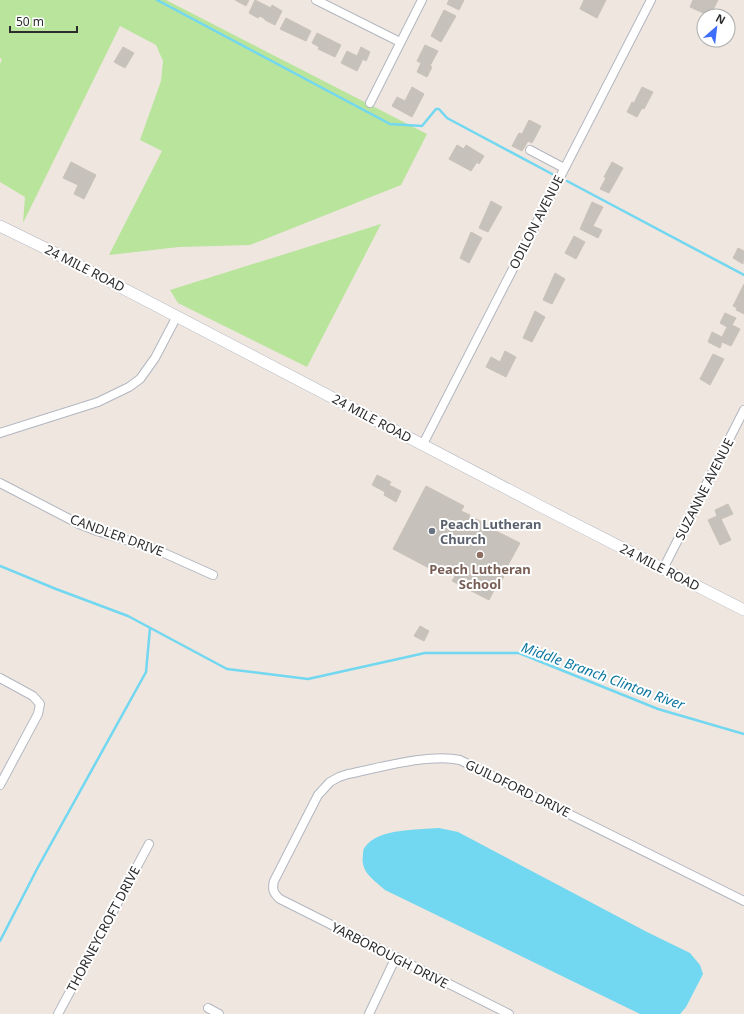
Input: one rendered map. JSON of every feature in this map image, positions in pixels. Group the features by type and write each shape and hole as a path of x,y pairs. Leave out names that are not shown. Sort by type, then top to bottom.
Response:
{"street":[{"path":"316,0 400,42"},
{"path":"370,103 422,0"},
{"name":"ODILON AVENUE","path":"423,444 651,0"},
{"path":"530,150 564,168"},
{"name":"24 MILE ROAD","path":"0,226 61,256 744,610"},
{"path":"0,433 98,402 130,387 140,379 155,358 177,316"},
{"name":"SUZANNE AVENUE","path":"663,569 744,410"},
{"name":"CANDLER DRIVE","path":"0,483 80,524 97,531 155,549 213,574"},
{"path":"0,678 33,696 40,704 38,714 0,785"},
{"name":"GUILDFORD DRIVE","path":"274,893 274,881 313,803 324,787 330,782 348,774 406,762 446,758 468,762 744,901"},
{"name":"THORNEYCROFT DRIVE","path":"58,1014 149,844"},
{"name":"YARBOROUGH DRIVE","path":"274,893 280,899 509,1014"},
{"path":"369,1014 396,957"},
{"path":"208,1008 219,1014"}],"green space":[{"path":"0,0 166,0 427,134 401,185 250,245 179,247 109,255 162,151 140,140 161,81 163,61 156,45 120,26 23,223 25,197 0,182 0,64 2,59 0,58"},
{"path":"381,224 307,367 178,303 170,290"}],"water":[{"path":"439,828 458,832 647,932 690,953 700,965 703,974 686,1007 680,1014 640,1014 385,890 372,879 366,871 363,861 364,848 379,836 399,831"}],"building":[{"path":"235,0 249,0 246,6"},
{"path":"255,0 271,8 272,5 282,11 275,25 260,16 258,18 249,13"},
{"path":"449,0 464,0 459,10 447,4"},
{"path":"584,0 606,0 597,18 580,9"},
{"path":"693,0 718,0 714,8 696,8 696,10 690,7"},
{"path":"444,10 456,16 441,42 431,36"},
{"path":"286,18 311,31 306,41 280,29"},
{"path":"317,33 341,45 335,57 318,49 319,47 312,43"},
{"path":"425,45 438,51 430,66 432,67 427,77 417,72 421,63 417,61"},
{"path":"123,47 134,53 125,68 114,62"},
{"path":"361,47 370,52 366,61 363,59 357,71 341,63 347,51 357,56"},
{"path":"412,87 424,94 412,117 392,106 397,97 405,101"},
{"path":"642,87 653,92 644,109 642,108 637,117 627,112 632,102 634,103"},
{"path":"529,120 541,126 532,143 528,141 522,151 512,146 519,133 522,134"},
{"path":"457,145 464,149 466,145 484,156 479,164 477,162 471,171 449,159"},
{"path":"71,162 96,175 84,199 74,194 78,185 63,178"},
{"path":"612,162 623,168 609,193 600,189 606,178 604,177"},
{"path":"491,201 502,207 488,232 479,228"},
{"path":"592,202 603,207 593,226 602,230 598,238 580,229"},
{"path":"471,232 482,238 469,263 460,258"},
{"path":"574,236 585,242 576,259 565,253"},
{"path":"738,248 744,251 743,264 733,258"},
{"path":"555,273 565,279 552,304 543,300"},
{"path":"744,284 744,314 736,310 737,308 733,306"},
{"path":"535,311 545,317 532,342 523,338"},
{"path":"725,313 736,318 732,325 740,329 731,346 722,342 720,348 708,342 712,332 722,337 727,327 720,323"},
{"path":"505,351 516,357 506,377 486,367 491,357 500,362"},
{"path":"713,354 724,359 710,385 700,379"},
{"path":"377,475 391,482 389,485 401,491 396,502 384,495 385,492 372,485"},
{"path":"426,486 464,506 461,511 470,515 469,517 488,525 488,527 520,543 502,580 500,579 489,600 452,581 455,576 432,564 429,568 393,549"},
{"path":"728,504 733,514 721,519 731,540 720,545 708,520 717,516 715,510"},
{"path":"420,626 429,631 424,641 414,636"}],"waterway":[{"path":"157,0 390,124 422,126 436,109 439,109 447,118 552,174"},
{"path":"567,181 744,275"},
{"name":"Middle Branch Clinton River","path":"0,566 128,616 227,669 308,679 425,653 519,653 658,709 744,734"},
{"path":"0,941 37,869 146,672 150,628"}],"place":[{"name":"Peach Lutheran Church","path":"432,531"},
{"name":"Peach Lutheran School","path":"480,555"}]}
